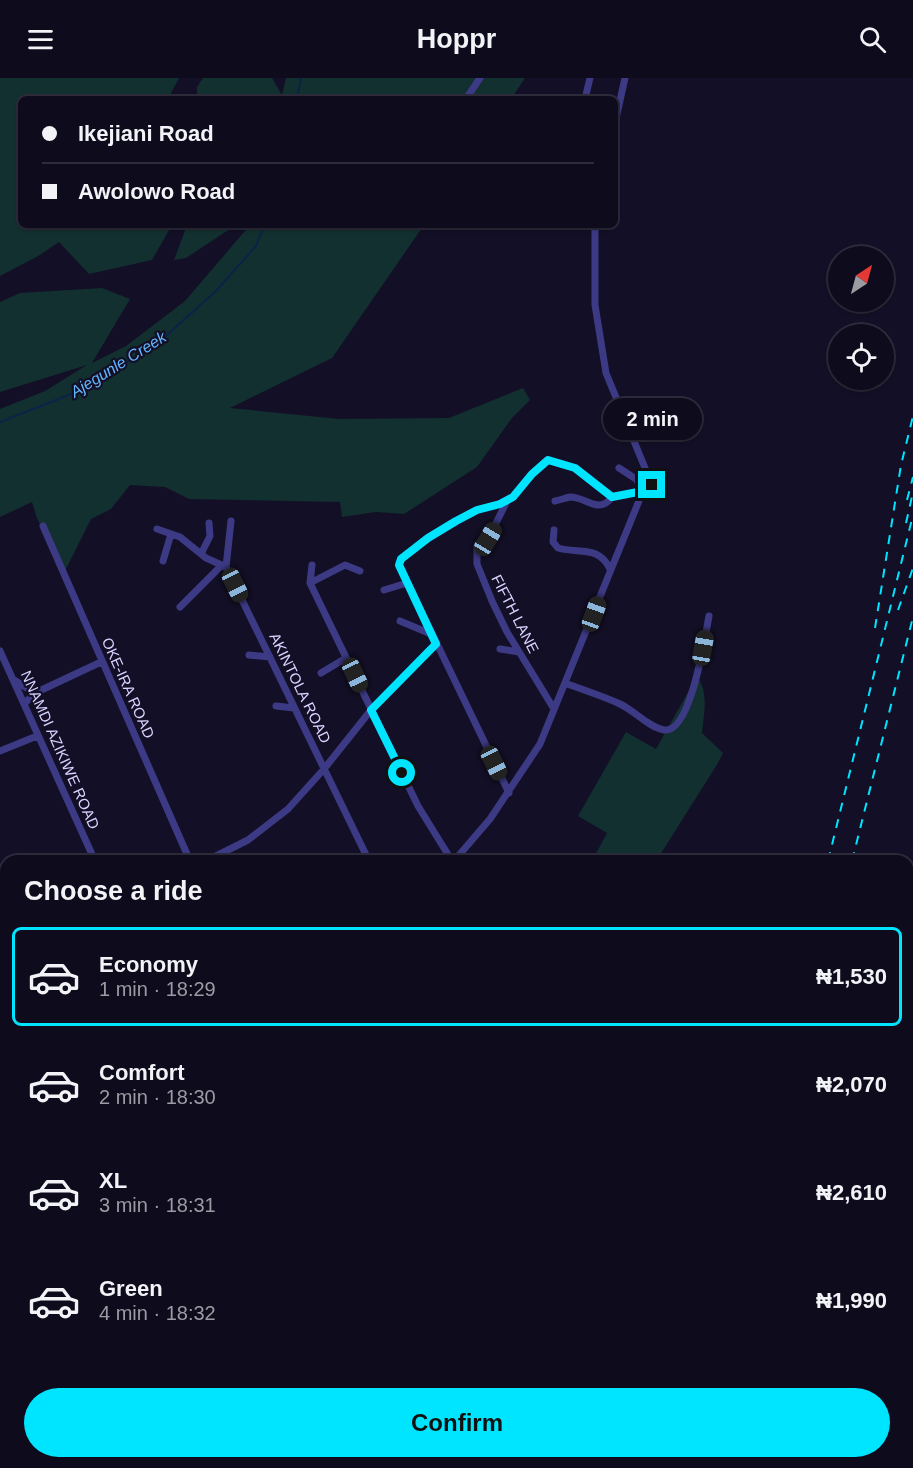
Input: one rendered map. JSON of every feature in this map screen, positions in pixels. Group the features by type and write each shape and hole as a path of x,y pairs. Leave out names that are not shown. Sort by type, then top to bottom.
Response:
{"street":[{"path":"468,96 480,78"},
{"path":"586,96 590,78"},
{"path":"618,111 626,78"},
{"path":"555,501 573,498 598,506 607,503 612,497 643,491 652,485 607,380 595,305 595,228"},
{"path":"509,793 407,583 399,565 401,559 428,538 456,521 477,510 507,501 548,460 575,468 612,497"},
{"path":"619,468 636,479 643,491"},
{"path":"457,855 490,819 540,744 643,491"},
{"name":"FIFTH LANE","path":"507,501 488,539 477,544 477,564 519,652 554,709"},
{"path":"180,607 224,567 231,521"},
{"path":"201,554 210,536 209,523"},
{"name":"OKE-IRA ROAD","path":"43,526 187,855"},
{"path":"157,529 180,537 201,554 224,567"},
{"path":"554,530 553,542 558,548 596,552 607,562 610,569"},
{"path":"163,561 171,534"},
{"path":"312,565 310,583 418,806 448,855"},
{"path":"310,583 345,565 360,571"},
{"name":"AKINTOLA ROAD","path":"224,567 366,855"},
{"path":"384,590 407,583"},
{"path":"565,683 621,704 664,730 672,729 686,712 709,616"},
{"path":"400,621 431,634"},
{"path":"218,855 248,840 288,809 324,769 371,710 436,644"},
{"path":"500,650 519,652"},
{"name":"NNAMDI AZIKIWE ROAD","path":"0,651 2,662 13,679 92,855"},
{"path":"249,655 270,657"},
{"path":"321,673 346,658"},
{"path":"24,704 35,693 101,662"},
{"path":"13,679 35,693"},
{"path":"276,706 294,708"},
{"path":"0,751 37,736"}],"green space":[{"path":"0,78 179,78 170,96 18,96 18,228 170,228 152,260 89,274 59,242 0,276"},
{"path":"203,78 272,78 282,95 286,78 525,78 513,96 197,96 197,87"},
{"path":"186,228 231,228 186,258 174,260"},
{"path":"247,228 422,228 332,358 230,408 339,419 449,418 523,388 530,400 512,418 477,467 404,514 376,512 342,517 340,502 189,499 165,487 130,485 111,509 91,519 63,575 32,502 0,517 0,409 45,391 87,365 0,392 0,302 20,293 102,288 130,299 92,363 126,346 185,301"},
{"path":"697,676 704,696 702,733 723,753 718,763 660,855 595,855 607,833 578,816 626,732 656,749"}],"waterway":[{"name":"Ajegunle Creek","path":"298,96 301,78"},
{"name":"Ajegunle Creek","path":"0,422 84,389 158,343 216,291 256,246 263,228"}],"railway":[{"path":"875,628 901,465 913,416"},
{"path":"907,500 913,477"},
{"path":"906,523 913,492"},
{"path":"829,855 913,515"},
{"path":"898,610 913,568"},
{"path":"854,855 913,617"}],"route":[{"path":"402,773 371,710 436,644 403,575 399,565 401,559 428,538 456,521 477,510 500,504 513,497 532,474 548,460 575,468 612,497 643,491 652,485"}]}
